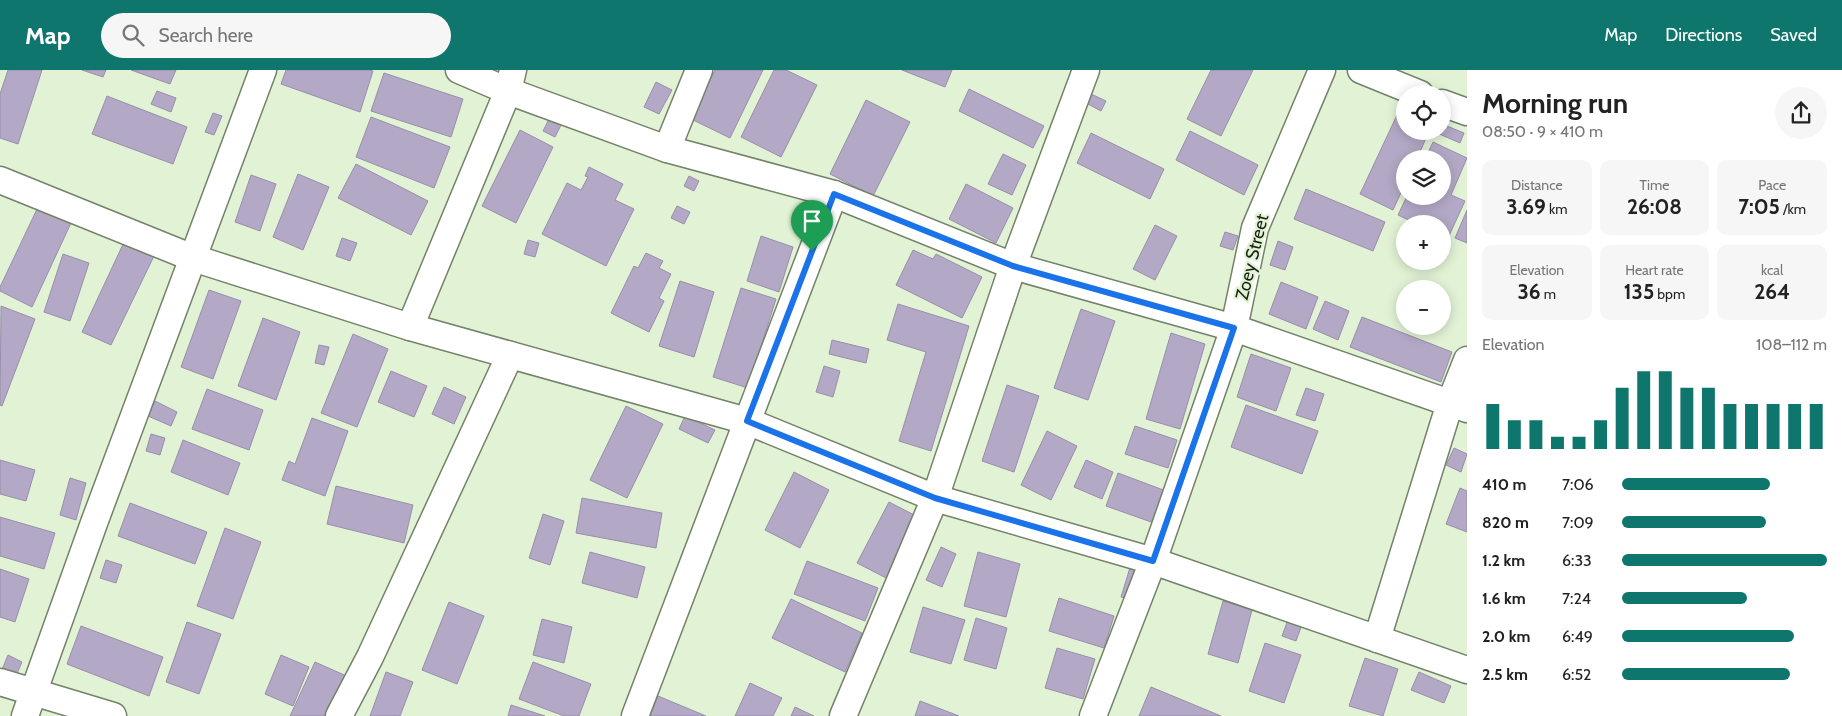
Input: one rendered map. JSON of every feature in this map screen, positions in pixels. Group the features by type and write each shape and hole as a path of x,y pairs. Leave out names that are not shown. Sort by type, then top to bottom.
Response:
{"street":[{"path":"29,704 94,522 263,70"},
{"path":"459,70 511,80 666,149 834,194 1013,266 1234,328 1458,406"},
{"path":"666,149 699,70"},
{"path":"843,716 935,498 1013,266 1086,70"},
{"name":"Zoey Street","path":"1093,716 1153,561 1234,328 1256,228 1322,70"},
{"path":"1361,70 1398,85"},
{"path":"410,327 511,80"},
{"path":"1451,106 1467,112"},
{"path":"0,180 193,258 410,327 747,421 935,498 1153,561 1467,670"},
{"path":"635,716 834,194"},
{"path":"339,716 370,657 510,355"},
{"path":"1377,639 1458,406 1467,360"},
{"path":"0,682 29,704 113,716"}],"building":[{"path":"8,70 42,70 18,144 0,138 0,94"},
{"path":"82,70 106,70 103,77"},
{"path":"131,70 176,70 170,84"},
{"path":"286,70 373,71 360,112 281,84"},
{"path":"715,70 763,70 730,138 691,119"},
{"path":"774,70 786,70 817,85 781,157 741,137"},
{"path":"902,70 952,70 945,87"},
{"path":"1211,70 1253,70 1221,136 1187,119"},
{"path":"384,73 463,99 451,137 371,111"},
{"path":"656,82 672,90 659,114 644,107"},
{"path":"969,89 1044,126 1033,148 959,111"},
{"path":"157,91 176,98 171,112 151,104"},
{"path":"1091,94 1106,101 1101,111 1086,103"},
{"path":"107,96 187,127 173,164 92,134"},
{"path":"866,100 910,122 873,196 830,174"},
{"path":"213,113 222,116 214,135 205,132"},
{"path":"371,117 450,147 434,188 356,157"},
{"path":"550,117 562,123 555,137 543,131"},
{"path":"1396,117 1396,140 1425,140 1421,150 1396,150 1396,204 1393,210 1360,194"},
{"path":"1451,128 1464,133 1460,143 1451,139"},
{"path":"520,130 553,147 516,223 482,206"},
{"path":"1190,131 1258,165 1244,195 1176,160"},
{"path":"1091,133 1164,169 1150,199 1077,163"},
{"path":"1433,142 1450,150 1429,150"},
{"path":"1451,150 1467,158 1451,195"},
{"path":"1003,154 1026,165 1012,195 988,184"},
{"path":"356,164 428,201 411,235 338,198"},
{"path":"589,167 623,184 615,200 634,209 606,266 542,234 567,183 581,190 588,177 585,176"},
{"path":"298,174 329,187 303,250 273,237"},
{"path":"251,175 276,184 260,231 235,222"},
{"path":"689,176 699,181 694,191 684,186"},
{"path":"966,184 1013,208 996,243 949,219"},
{"path":"1306,189 1385,222 1373,251 1294,219"},
{"path":"1451,195 1465,201 1451,231 1451,215 1398,215 1403,205 1451,205"},
{"path":"677,206 690,212 684,224 671,218"},
{"path":"38,207 71,223 32,307 0,291 0,287"},
{"path":"1467,210 1467,243 1455,238"},
{"path":"1155,225 1177,236 1155,280 1133,269"},
{"path":"1225,232 1238,236 1233,250 1220,246"},
{"path":"761,236 793,247 779,292 747,281"},
{"path":"342,238 357,243 350,261 336,256"},
{"path":"125,240 155,254 111,345 82,332"},
{"path":"528,240 539,243 535,257 524,254"},
{"path":"1278,241 1293,247 1285,270 1270,265"},
{"path":"913,250 933,259 936,254 982,277 962,318 896,285"},
{"path":"646,253 663,261 659,268 671,274 659,298 664,301 649,332 611,313 634,266 638,268"},
{"path":"63,254 89,263 70,321 44,312"},
{"path":"680,281 714,292 694,357 659,346"},
{"path":"1281,282 1318,297 1306,329 1269,314"},
{"path":"741,288 776,299 748,388 713,377"},
{"path":"209,290 241,301 213,379 181,367"},
{"path":"1325,301 1349,311 1338,340 1313,329"},
{"path":"898,304 969,326 931,451 899,441 926,352 887,340"},
{"path":"1,306 35,319 2,406 0,405"},
{"path":"1081,309 1115,321 1088,400 1054,388"},
{"path":"1362,317 1396,330 1396,335 1408,335 1452,352 1441,382 1350,347"},
{"path":"263,318 300,332 276,400 238,386"},
{"path":"1171,333 1205,344 1180,429 1146,419"},
{"path":"353,334 388,349 357,427 321,413"},
{"path":"832,340 869,349 866,363 829,354"},
{"path":"319,345 329,347 324,365 315,363"},
{"path":"1251,354 1291,368 1276,411 1237,397"},
{"path":"824,366 840,371 833,397 816,392"},
{"path":"391,371 427,386 414,417 378,402"},
{"path":"1007,385 1039,396 1014,472 982,461"},
{"path":"444,387 466,397 454,424 432,414"},
{"path":"1306,388 1324,394 1315,421 1296,415"},
{"path":"207,389 263,410 249,450 192,429"},
{"path":"155,401 177,412 171,426 148,416"},
{"path":"1246,405 1318,431 1302,474 1231,447"},
{"path":"626,406 663,424 627,498 590,480"},
{"path":"685,416 715,430 708,443 679,429"},
{"path":"312,418 348,431 325,496 282,480 289,461 295,464"},
{"path":"1135,426 1177,440 1168,468 1125,454"},
{"path":"1047,431 1077,446 1051,500 1021,485"},
{"path":"151,434 165,438 160,455 146,451"},
{"path":"183,440 240,463 228,495 171,472"},
{"path":"1454,448 1467,454 1461,472 1446,465"},
{"path":"0,460 35,470 26,501 0,494"},
{"path":"1086,460 1113,472 1102,499 1074,487"},
{"path":"794,472 829,490 800,548 765,530"},
{"path":"1118,473 1166,491 1154,523 1106,506"},
{"path":"70,478 86,483 76,520 60,515"},
{"path":"336,486 413,505 404,543 327,524"},
{"path":"1460,488 1467,491 1467,532 1446,524"},
{"path":"582,498 662,513 656,548 576,533"},
{"path":"889,502 920,518 888,579 857,563"},
{"path":"130,503 207,532 195,564 118,536"},
{"path":"543,514 564,521 550,565 529,558"},
{"path":"0,517 55,533 44,569 0,556"},
{"path":"225,528 261,542 233,619 197,606"},
{"path":"941,547 956,554 942,587 926,580"},
{"path":"590,552 645,567 637,598 582,583"},
{"path":"978,552 1020,564 1006,617 964,606"},
{"path":"106,560 122,565 116,583 100,578"},
{"path":"807,561 878,588 865,621 794,594"},
{"path":"1132,561 1146,565 1135,602 1121,597"},
{"path":"0,569 29,579 15,622 0,617"},
{"path":"1059,598 1114,616 1104,648 1049,631"},
{"path":"791,599 862,633 845,672 772,638"},
{"path":"1223,601 1252,610 1238,663 1208,654"},
{"path":"449,602 484,616 457,684 422,670"},
{"path":"923,607 965,620 951,664 910,652"},
{"path":"1289,617 1303,622 1296,641 1282,636"},
{"path":"976,618 1007,628 996,669 964,660"},
{"path":"542,619 572,627 564,663 533,655"},
{"path":"187,622 221,634 199,694 166,682"},
{"path":"81,626 163,657 149,696 67,664"},
{"path":"1265,643 1301,655 1284,703 1249,691"},
{"path":"1057,648 1095,659 1083,699 1045,688"},
{"path":"8,655 22,662 15,678 1,672"},
{"path":"281,655 309,667 293,706 265,694"},
{"path":"1365,658 1398,669 1383,716 1349,706"},
{"path":"315,662 351,678 333,716 290,716"},
{"path":"533,662 591,684 579,716 564,716 519,699"},
{"path":"386,672 413,682 400,716 370,716"},
{"path":"1419,672 1451,686 1444,703 1411,690"},
{"path":"750,683 782,698 773,716 735,716"},
{"path":"1151,687 1221,716 1139,716"},
{"path":"658,696 706,716 650,716"},
{"path":"920,701 959,716 915,716"},
{"path":"511,705 545,716 508,716"},
{"path":"795,707 814,716 791,716"}],"route":[{"path":"834,194 1013,266 1234,328 1153,561 935,498 747,421 812,251 834,194"}]}
